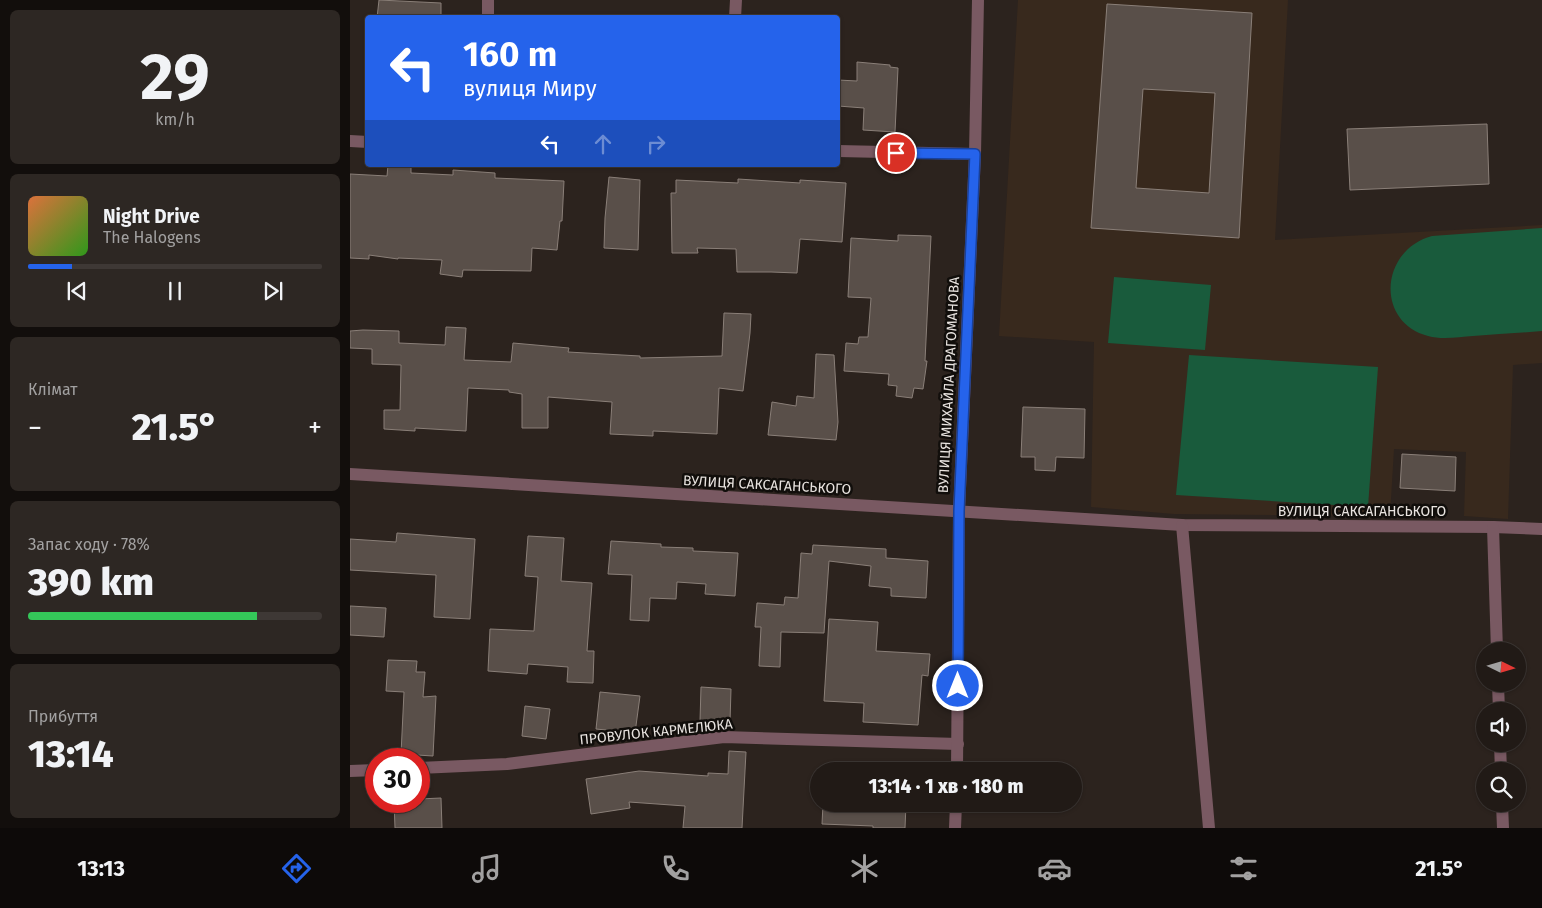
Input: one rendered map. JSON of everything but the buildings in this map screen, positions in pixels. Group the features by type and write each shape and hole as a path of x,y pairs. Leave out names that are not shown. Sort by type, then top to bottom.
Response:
{"street":[{"path":"488,0 488,15"},
{"path":"736,0 736,15"},
{"name":"ВУЛИЦЯ МИХАЙЛА ДРАГОМАНОВА","path":"957,762 959,511 975,154 978,0"},
{"path":"350,141 365,142"},
{"path":"840,152 975,154"},
{"name":"ВУЛИЦЯ САКСАГАНСЬКОГО","path":"350,474 1182,525 1542,529"},
{"path":"1182,525 1209,828"},
{"path":"1493,527 1497,642"},
{"name":"ПРОВУЛОК КАРМЕЛЮКА","path":"430,767 506,764 724,737 958,744"},
{"path":"350,771 365,770"},
{"path":"955,828 956,812"},
{"path":"1502,812 1503,828"}],"shaded area":[{"path":"1018,0 1288,0 1275,240 1542,225 1542,363 1513,365 1508,519 1464,516 1466,452 1394,449 1390,516 1174,514 1091,507 1094,342 999,336"}],"green space":[{"path":"1542,228 1542,331 1439,338 1428,336 1411,328 1399,316 1392,302 1391,286 1394,270 1402,256 1415,244 1432,236"},
{"path":"1114,277 1211,285 1205,350 1108,343"},
{"path":"1189,355 1378,367 1368,507 1176,495"}],"route":[{"path":"896,153 975,154 959,511 958,686"}]}
